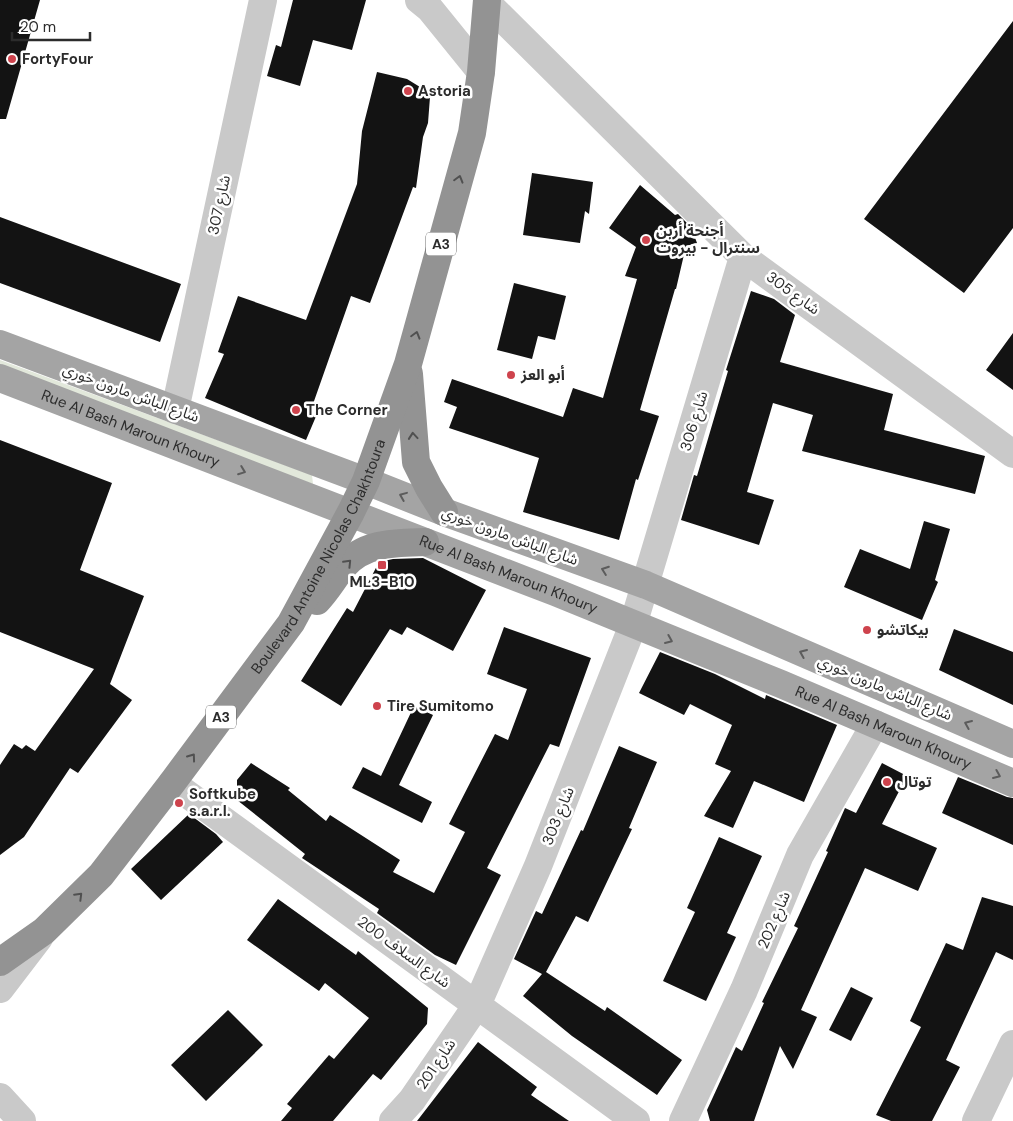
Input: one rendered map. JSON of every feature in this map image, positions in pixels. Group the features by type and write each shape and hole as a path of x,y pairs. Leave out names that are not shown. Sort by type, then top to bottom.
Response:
{"highway":[{"name":"Boulevard Antoine Nicolas Chakhtoura","path":"44,931 101,875 291,623 351,512 366,480 408,364 472,133 481,72 487,2"},
{"path":"408,364 416,462 444,512"},
{"path":"291,623 319,599 356,554 377,546 394,543 425,542"},
{"name":"A3","path":"0,962 44,931"}],"main road":[{"name":"شارع الباش مارون خوري","path":"0,344 366,480 444,512 646,585 1013,744"},
{"name":"Rue Al Bash Maroun Khoury","path":"0,378 555,592 1013,782"}],"street":[{"name":"شارع 307","path":"175,410 263,0"},
{"path":"420,0 430,8 481,72"},
{"name":"شارع 305","path":"487,2 743,257 1013,454"},
{"name":"شارع 306","path":"633,625 743,257"},
{"name":"شارع 303","path":"477,1005 538,866 633,625"},
{"name":"شارع 202","path":"683,1121 744,990 800,855 875,724"},
{"name":"200 شارع السلاف","path":"172,783 636,1121"},
{"name":"Boulevard Antoine Nicolas Chakhtoura","path":"0,947 44,931"},
{"name":"Boulevard Antoine Nicolas Chakhtoura","path":"0,989 44,931"},
{"name":"شارع 201","path":"393,1121 412,1100 477,1005"},
{"path":"976,1121 1013,1044"},
{"path":"0,1097 22,1121"}],"shaded area":[{"path":"0,360 312,475 313,484 0,378"}],"building":[{"name":"FortyFour","path":"0,0 40,0 6,119 0,119"},
{"path":"293,0 366,0 352,50 313,40 300,86 267,76 276,45 281,47"},
{"path":"1013,21 1013,228 964,293 864,219"},
{"path":"377,72 407,79 420,87 430,97 428,123 423,137 416,188 413,187 370,303 351,296 313,404 320,407 306,440 205,398 224,354 218,352 238,296 306,320 357,184 362,131"},
{"path":"532,173 593,182 589,214 585,211 580,243 523,235"},
{"path":"640,185 675,215 678,214 691,227 697,243 686,246 676,289 640,410 659,416 638,480 636,479 619,540 523,512 539,458 449,428 457,407 444,402 452,379 563,417 573,388 603,398 637,279 625,276 636,247 609,228"},
{"path":"0,217 181,284 160,342 0,283"},
{"path":"514,283 566,296 555,340 538,336 532,359 497,350"},
{"path":"751,291 774,299 795,315 780,362 893,394 884,430 985,456 975,494 802,451 813,415 773,403 747,492 774,500 759,545 681,520 694,475 697,476 728,371 726,370"},
{"path":"1013,333 1013,390 986,370"},
{"path":"0,440 112,483 80,570 144,596 110,684 132,700 78,773 70,768 24,837 0,855 0,765 14,744 22,749 26,745 35,751 94,669 0,632"},
{"path":"924,521 950,529 935,580 938,582 922,620 844,587 860,549 910,569"},
{"path":"423,558 486,590 453,651 407,627 402,635 390,629 341,706 301,681 347,608 353,612 379,562 393,559"},
{"path":"504,627 591,658 559,747 550,744 487,868 501,875 456,965 435,955 377,913 379,909 302,858 305,854 237,800 237,780 251,763 290,788 288,790 326,821 330,815 400,860 393,872 434,893 465,832 449,824 495,734 508,740 527,689 487,674"},
{"path":"954,629 1013,652 1013,705 939,670"},
{"path":"660,652 715,674 765,699 766,695 837,725 804,802 754,781 733,828 704,816 731,771 715,764 732,725 690,704 684,715 639,693"},
{"path":"414,706 433,715 399,785 432,802 422,823 352,788 363,767 381,776"},
{"path":"619,746 657,762 629,828 632,829 588,922 576,916 546,972 605,1011 607,1007 682,1060 657,1095 572,1036 523,996 542,974 514,959 536,911 542,914 581,830 583,831"},
{"path":"882,763 907,776 882,824 937,848 918,891 865,868 801,1010 817,1017 793,1069 780,1046 754,1121 710,1121 707,1110 736,1047 742,1051 764,1003 762,1002 798,928 794,926 828,852 826,851 845,808 856,813"},
{"path":"958,777 1013,798 1013,845 942,813"},
{"path":"189,814 216,834 223,842 161,900 131,869"},
{"path":"719,837 762,856 727,933 736,937 706,1001 663,981 695,912 687,908"},
{"path":"982,897 1013,906 1013,960 996,952 946,1060 960,1067 932,1121 891,1121 876,1115 921,1027 910,1021 946,943 963,950"},
{"path":"278,899 356,955 358,951 428,1008 427,1024 381,1080 373,1074 333,1121 281,1121 292,1108 287,1104 329,1055 334,1059 369,1018 325,983 319,991 247,940"},
{"path":"851,987 873,998 851,1041 829,1030"},
{"path":"228,1010 263,1045 206,1101 171,1065"},
{"path":"478,1042 537,1087 531,1095 569,1121 417,1121"}],"place":[{"name":"FortyFour","path":"12,59"},
{"name":"Astoria","path":"408,91"},
{"name":"أجنحة أربن سنترال - بيروت","path":"646,240"},
{"name":"أبو العز","path":"511,375"},
{"name":"The Corner","path":"296,410"},
{"name":"ML3-B10","path":"382,565"},
{"name":"بيكاتشو","path":"867,630"},
{"name":"Tire Sumitomo","path":"377,706"},
{"name":"توتال","path":"887,782"},
{"name":"Softkube s.a.r.l.","path":"179,803"}]}
